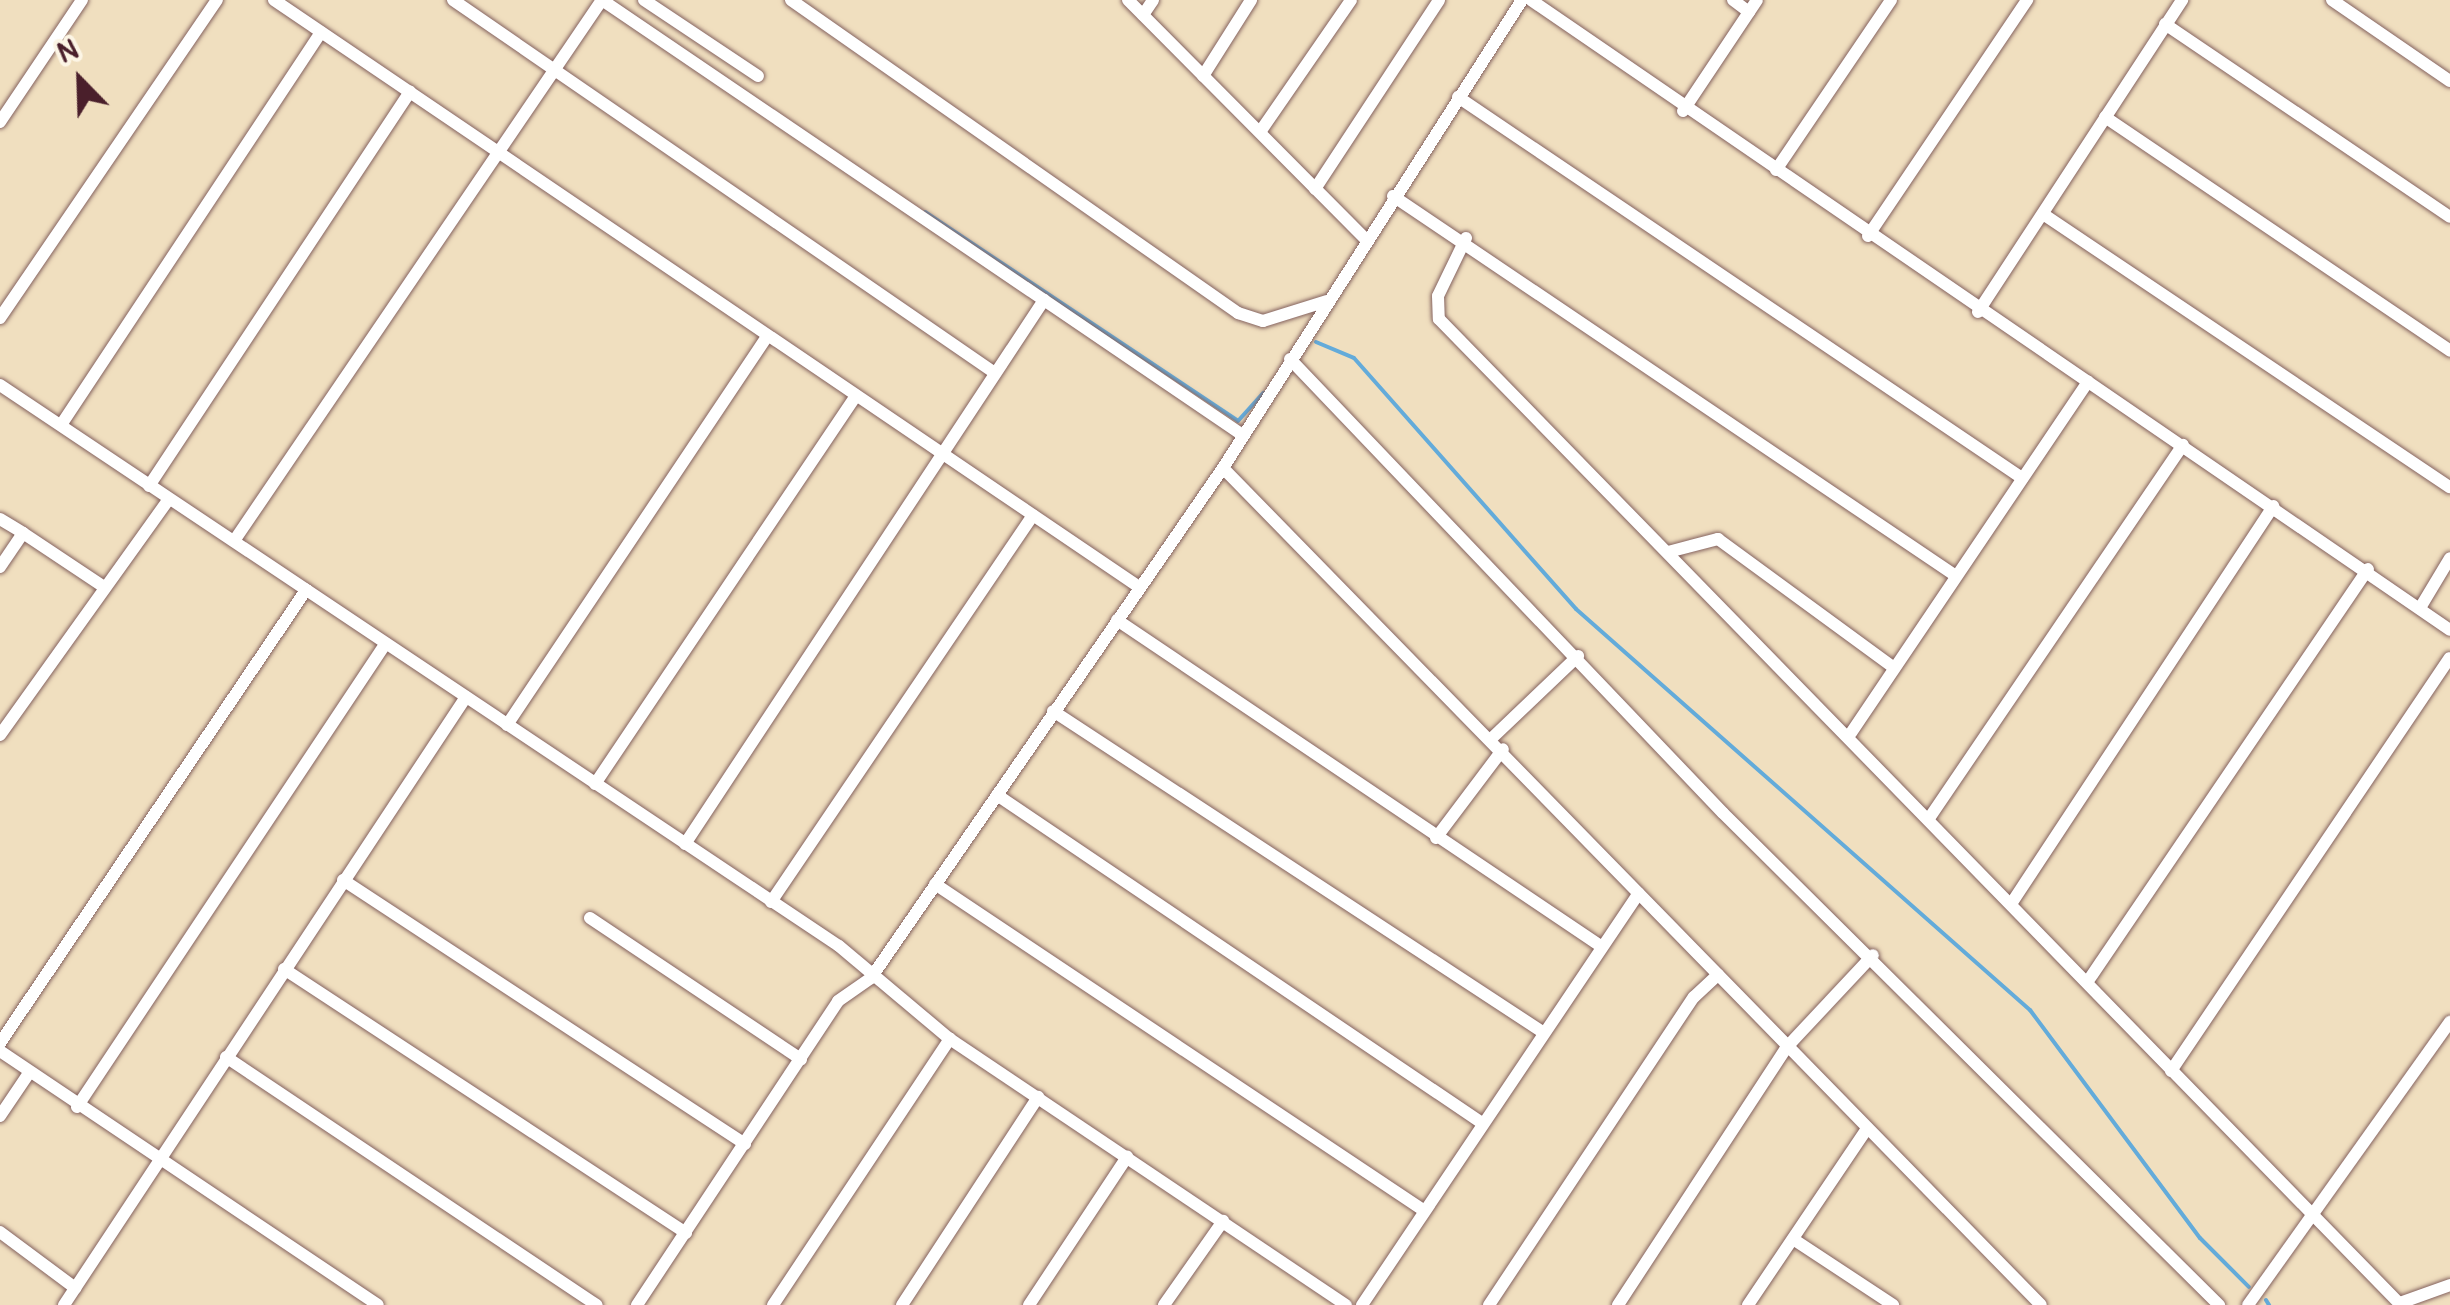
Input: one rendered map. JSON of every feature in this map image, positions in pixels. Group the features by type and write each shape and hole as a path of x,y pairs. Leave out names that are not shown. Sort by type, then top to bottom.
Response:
{"street":[{"path":"0,122 82,0"},
{"path":"0,318 217,0"},
{"path":"274,0 1138,587"},
{"path":"453,0 995,373"},
{"path":"234,541 552,68 602,0 1241,434"},
{"path":"644,0 758,76"},
{"path":"792,0 1238,313 1263,321 1327,301"},
{"path":"1128,0 1366,240"},
{"path":"1142,15 1154,0"},
{"path":"1202,76 1251,0"},
{"path":"1260,132 1351,0"},
{"path":"1314,189 1439,0"},
{"path":"637,1305 838,1001 871,978 1222,468 1522,0"},
{"path":"1531,0 1683,111 1776,170 1978,312 2368,569 2450,630"},
{"path":"1683,111 1753,6 1733,0"},
{"path":"1776,170 1891,0"},
{"path":"1868,236 2027,0"},
{"path":"1978,312 2182,0"},
{"path":"2332,0 2450,81"},
{"path":"2165,24 2450,217"},
{"path":"61,425 321,32"},
{"path":"148,486 410,92"},
{"path":"1458,97 2022,478"},
{"path":"2105,116 2450,351"},
{"path":"1393,196 1466,238 1956,576"},
{"path":"2043,214 2450,488"},
{"path":"1466,238 1438,296 1438,319 1851,733 2171,1071 2317,1212 2400,1304 2450,1285"},
{"path":"685,844 1044,300"},
{"path":"507,726 767,337"},
{"path":"1290,358 1578,656 2220,1305"},
{"path":"1851,733 2088,381"},
{"path":"3,392 61,425 685,844 770,902 950,1038 1346,1305"},
{"path":"596,784 856,396"},
{"path":"1930,817 2184,445"},
{"path":"1222,468 1503,749 1786,1048 2041,1305"},
{"path":"0,735 168,500"},
{"path":"2013,901 2273,506"},
{"path":"770,902 1033,515"},
{"path":"0,519 104,587"},
{"path":"0,567 23,533"},
{"path":"1668,552 1718,539 1894,668"},
{"path":"2420,608 2450,558"},
{"path":"2088,981 2368,569"},
{"path":"0,1043 306,590"},
{"path":"1117,620 1599,945"},
{"path":"77,1107 386,644"},
{"path":"1492,738 1578,656"},
{"path":"2171,1071 2450,658"},
{"path":"64,1305 158,1157 466,697"},
{"path":"1053,711 1541,1032"},
{"path":"1436,838 1503,749"},
{"path":"997,796 1482,1123"},
{"path":"342,880 745,1144"},
{"path":"935,884 1424,1210"},
{"path":"1362,1305 1599,945 1639,892"},
{"path":"590,918 801,1059"},
{"path":"1618,1305 1786,1048 1873,954"},
{"path":"284,970 686,1233"},
{"path":"1489,1305 1694,997 1718,975"},
{"path":"2248,1305 2444,1036 2450,1022"},
{"path":"774,1305 950,1038"},
{"path":"0,1051 77,1107 378,1305"},
{"path":"226,1057 597,1305"},
{"path":"0,1116 30,1073"},
{"path":"902,1305 1038,1097"},
{"path":"1748,1305 1866,1130"},
{"path":"1029,1305 1127,1157"},
{"path":"1164,1305 1223,1221"},
{"path":"0,1232 75,1288"},
{"path":"1793,1239 1893,1305"},
{"path":"1316,1305 1326,1291"}],"waterway":[{"path":"925,212 1238,421 1263,393"},
{"path":"1316,342 1354,358 1576,609 2030,1010 2200,1238 2249,1287"},
{"path":"2266,1300 2269,1305"}]}
